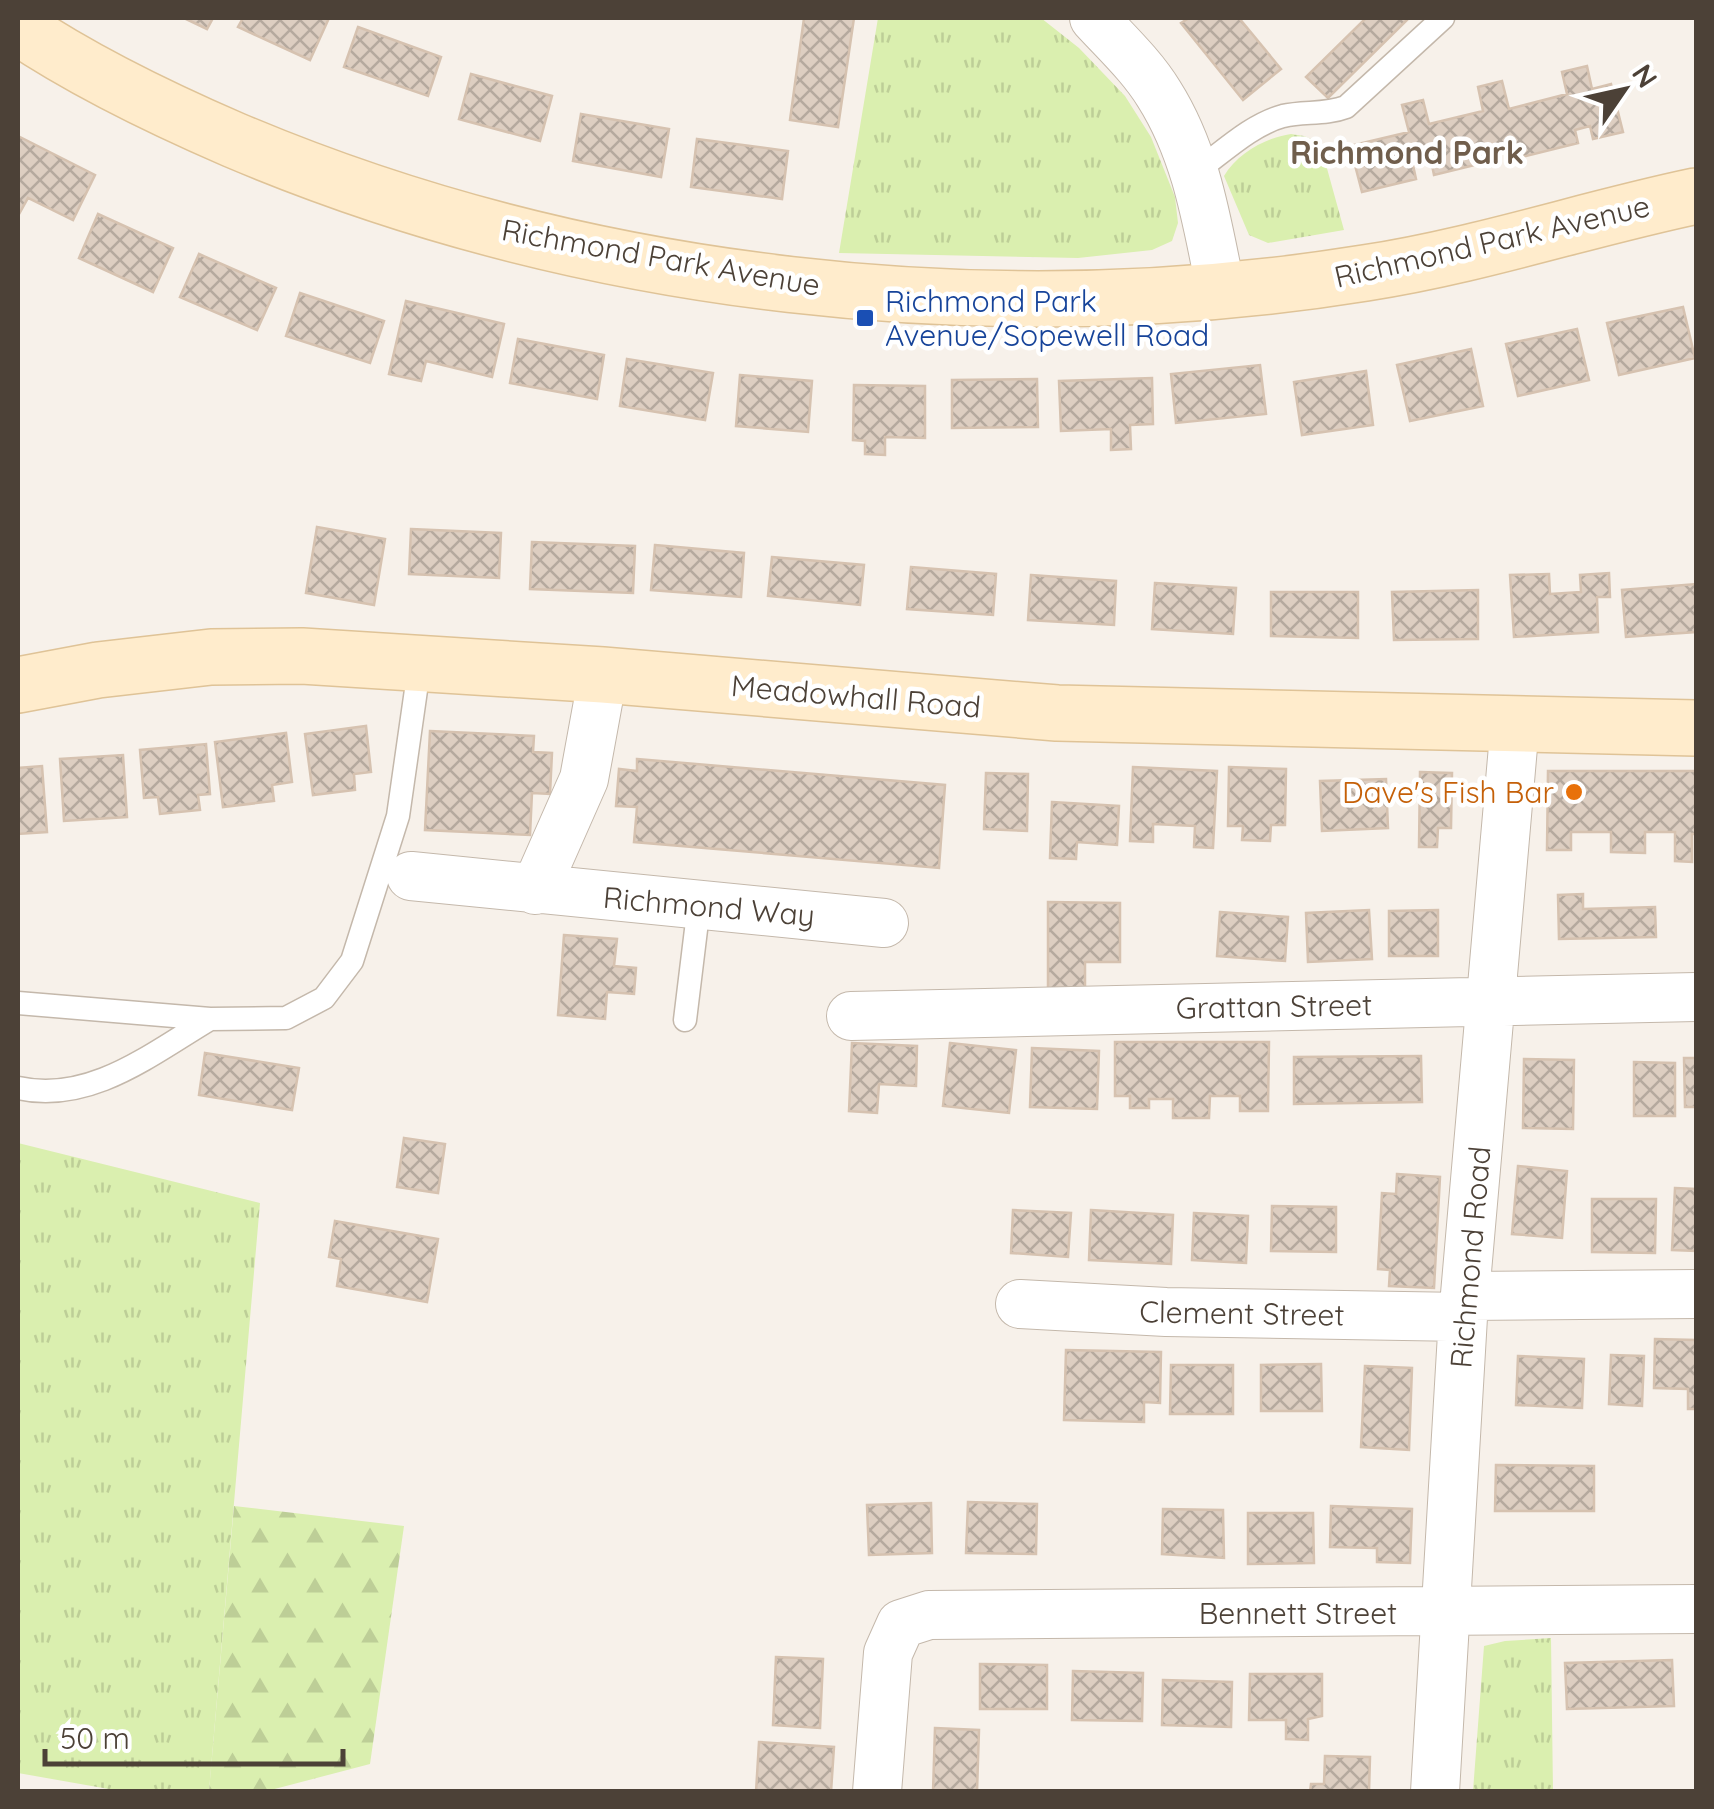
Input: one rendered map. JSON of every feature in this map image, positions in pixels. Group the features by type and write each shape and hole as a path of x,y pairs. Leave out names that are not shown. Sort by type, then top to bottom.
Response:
{"street":[{"path":"1094,18 1158,93 1184,142 1221,291"},
{"name":"Richmond Park Avenue","path":"18,27 115,84 296,166 385,198 556,244 793,284 944,297 1041,298 1221,291 1366,273 1696,196"},
{"name":"Meadowhall Road","path":"18,685 98,670 212,657 302,656 603,674 1056,712 1696,728"},
{"path":"534,890 584,780 603,674"},
{"name":"Richmond Road","path":"1435,1792 1464,1306 1516,724"},
{"name":"Richmond Way","path":"411,876 884,923"},
{"name":"Grattan Street","path":"851,1016 1696,997"},
{"name":"Clement Street","path":"1020,1304 1166,1312 1464,1306 1696,1294"},
{"name":"Bennett Street","path":"877,1792 888,1654 901,1624 929,1615 1696,1609"}],"lane":[{"path":"1194,173 1269,122 1284,116 1329,114 1346,107 1443,18"},
{"path":"18,1003 210,1019 286,1018 324,998 352,961 398,816 420,662"},
{"path":"686,1020 699,905"},
{"path":"18,1088 68,1090 110,1079 210,1019"}],"green space":[{"path":"878,18 1041,18 1079,48 1125,96 1151,137 1175,197 1178,223 1172,241 1152,250 1078,258 839,253"},
{"path":"1291,134 1320,143 1344,230 1268,243 1249,235 1224,176 1253,148"},
{"path":"18,1143 260,1203 209,1791 120,1791 18,1773"},
{"path":"234,1506 404,1526 370,1764 267,1791 209,1791"},
{"path":"1551,1638 1553,1791 1473,1791 1484,1646"}],"building":[{"path":"184,18 213,18 207,29"},
{"path":"243,18 329,18 310,60 238,27"},
{"path":"804,18 854,18 838,127 790,120"},
{"path":"1189,18 1239,18 1281,69 1243,100 1181,23"},
{"path":"1366,18 1409,18 1328,98 1306,77"},
{"path":"358,27 441,57 428,96 344,67"},
{"path":"1587,66 1592,89 1611,84 1623,132 1593,139 1590,126 1575,130 1578,143 1518,158 1514,142 1496,147 1499,159 1434,175 1431,160 1413,165 1416,179 1362,192 1350,146 1409,132 1402,105 1423,100 1429,124 1483,111 1478,87 1502,81 1509,109 1567,94 1562,72"},
{"path":"471,74 552,96 540,141 459,119"},
{"path":"581,114 669,129 661,177 573,161"},
{"path":"18,136 95,175 73,220 28,198 18,216"},
{"path":"697,139 788,151 782,199 691,187"},
{"path":"98,214 173,248 153,292 79,258"},
{"path":"199,254 276,288 257,330 180,297"},
{"path":"300,293 384,321 370,363 286,336"},
{"path":"406,301 504,324 492,377 426,361 421,381 389,374"},
{"path":"1683,307 1695,358 1619,375 1607,323"},
{"path":"1577,329 1589,380 1518,396 1506,344"},
{"path":"518,339 604,355 597,399 510,383"},
{"path":"1471,349 1483,406 1410,421 1397,365"},
{"path":"627,359 713,373 705,420 620,406"},
{"path":"1260,365 1266,414 1176,423 1171,374"},
{"path":"1366,371 1373,425 1302,435 1294,382"},
{"path":"740,375 812,381 808,432 736,426"},
{"path":"1152,378 1153,424 1130,425 1131,449 1111,450 1111,429 1061,431 1059,381"},
{"path":"1037,379 1038,427 952,428 952,380"},
{"path":"854,385 925,386 925,438 885,437 885,455 865,454 865,441 853,440"},
{"path":"317,527 385,539 374,605 306,593"},
{"path":"411,529 501,533 499,578 409,574"},
{"path":"532,542 635,546 633,593 530,589"},
{"path":"655,545 744,553 741,597 651,590"},
{"path":"772,557 864,565 860,605 768,596"},
{"path":"911,567 996,574 993,615 907,609"},
{"path":"1609,573 1610,597 1597,597 1598,632 1514,637 1510,575 1549,574 1550,594 1581,592 1580,575"},
{"path":"1031,575 1116,581 1114,625 1028,620"},
{"path":"1155,583 1236,588 1233,634 1152,629"},
{"path":"1696,584 1696,632 1626,637 1622,590"},
{"path":"1478,590 1478,639 1394,640 1392,592"},
{"path":"1271,592 1358,592 1358,638 1271,636"},
{"path":"366,726 371,772 354,774 355,790 313,795 305,734"},
{"path":"430,731 534,736 533,752 552,753 550,794 532,793 530,835 425,830"},
{"path":"286,733 292,782 272,785 274,801 223,807 215,742"},
{"path":"206,744 210,794 198,795 200,810 160,814 158,797 144,798 140,750"},
{"path":"123,755 127,817 64,821 60,759"},
{"path":"637,759 945,785 939,868 634,842 637,807 616,806 619,769 637,771"},
{"path":"42,766 47,832 18,834 18,768"},
{"path":"1133,767 1217,771 1213,848 1194,847 1195,826 1153,824 1153,842 1130,841"},
{"path":"1229,767 1286,769 1285,825 1271,825 1270,841 1242,840 1243,826 1228,826"},
{"path":"1548,771 1696,771 1692,862 1675,861 1675,832 1645,832 1645,853 1611,852 1611,832 1571,832 1571,850 1547,850"},
{"path":"1420,772 1452,773 1451,828 1438,828 1437,847 1419,847"},
{"path":"986,773 1028,774 1027,831 984,829"},
{"path":"1386,779 1388,828 1322,831 1320,781"},
{"path":"1052,802 1119,806 1117,845 1077,842 1076,859 1050,858"},
{"path":"1583,894 1583,909 1655,907 1656,937 1559,939 1558,895"},
{"path":"1048,902 1120,903 1120,962 1085,962 1085,990 1048,990"},
{"path":"1369,910 1372,959 1308,962 1306,913"},
{"path":"1438,910 1438,956 1389,956 1389,911"},
{"path":"1220,912 1288,917 1285,961 1217,956"},
{"path":"564,935 617,939 614,966 636,968 634,994 607,992 605,1019 558,1015"},
{"path":"1115,1042 1269,1042 1268,1111 1240,1111 1240,1096 1210,1096 1209,1118 1173,1118 1173,1099 1149,1099 1149,1108 1130,1108 1130,1096 1115,1096"},
{"path":"852,1043 917,1046 916,1086 879,1084 877,1113 849,1111"},
{"path":"950,1043 1016,1050 1009,1113 943,1106"},
{"path":"1032,1048 1099,1051 1097,1109 1030,1107"},
{"path":"205,1053 299,1068 292,1110 199,1095"},
{"path":"1421,1056 1422,1102 1294,1104 1294,1057"},
{"path":"1684,1058 1696,1058 1696,1107 1685,1107"},
{"path":"1524,1059 1574,1060 1573,1129 1523,1128"},
{"path":"1634,1062 1675,1063 1675,1116 1634,1116"},
{"path":"404,1138 445,1144 438,1193 397,1187"},
{"path":"1518,1166 1567,1171 1562,1238 1512,1234"},
{"path":"1397,1174 1440,1177 1434,1288 1389,1286 1390,1270 1378,1269 1382,1193 1396,1194"},
{"path":"1675,1188 1696,1189 1696,1251 1672,1250"},
{"path":"1592,1199 1656,1199 1655,1253 1592,1252"},
{"path":"1272,1206 1336,1207 1336,1252 1271,1251"},
{"path":"1013,1210 1071,1213 1068,1257 1011,1253"},
{"path":"1091,1210 1173,1215 1171,1264 1089,1260"},
{"path":"1194,1213 1248,1216 1246,1263 1192,1260"},
{"path":"335,1221 438,1239 427,1302 337,1286 341,1259 329,1257"},
{"path":"1655,1339 1696,1340 1696,1409 1688,1409 1688,1389 1654,1388"},
{"path":"1066,1350 1161,1352 1160,1403 1144,1402 1144,1422 1064,1420"},
{"path":"1611,1355 1644,1356 1642,1406 1609,1404"},
{"path":"1518,1356 1584,1359 1582,1408 1516,1405"},
{"path":"1321,1364 1322,1411 1261,1411 1261,1365"},
{"path":"1171,1365 1233,1365 1233,1414 1170,1414"},
{"path":"1365,1366 1412,1368 1409,1450 1361,1447"},
{"path":"1496,1465 1594,1466 1594,1511 1495,1511"},
{"path":"968,1502 1037,1504 1036,1554 966,1553"},
{"path":"931,1503 932,1553 869,1555 867,1505"},
{"path":"1331,1506 1412,1509 1410,1563 1377,1562 1377,1548 1330,1547"},
{"path":"1163,1509 1223,1510 1224,1558 1162,1554"},
{"path":"1248,1513 1313,1513 1314,1563 1248,1564"},
{"path":"776,1657 823,1659 820,1728 773,1725"},
{"path":"1672,1660 1674,1706 1567,1709 1565,1663"},
{"path":"980,1664 1047,1665 1047,1709 980,1709"},
{"path":"1073,1671 1143,1673 1142,1721 1072,1720"},
{"path":"1250,1674 1322,1674 1322,1716 1308,1719 1308,1740 1286,1739 1286,1720 1249,1720"},
{"path":"1163,1680 1232,1682 1231,1727 1162,1725"},
{"path":"935,1728 979,1730 977,1792 933,1792"},
{"path":"759,1742 834,1747 831,1792 756,1792"},
{"path":"1325,1756 1370,1757 1369,1792 1310,1792 1311,1784 1324,1784"}],"place":[{"name":"Richmond Park Avenue/Sopewell Road","path":"865,318"},
{"name":"Dave's Fish Bar","path":"1574,792"}],"district":[{"name":"Richmond Park","path":"1407,152"}]}
